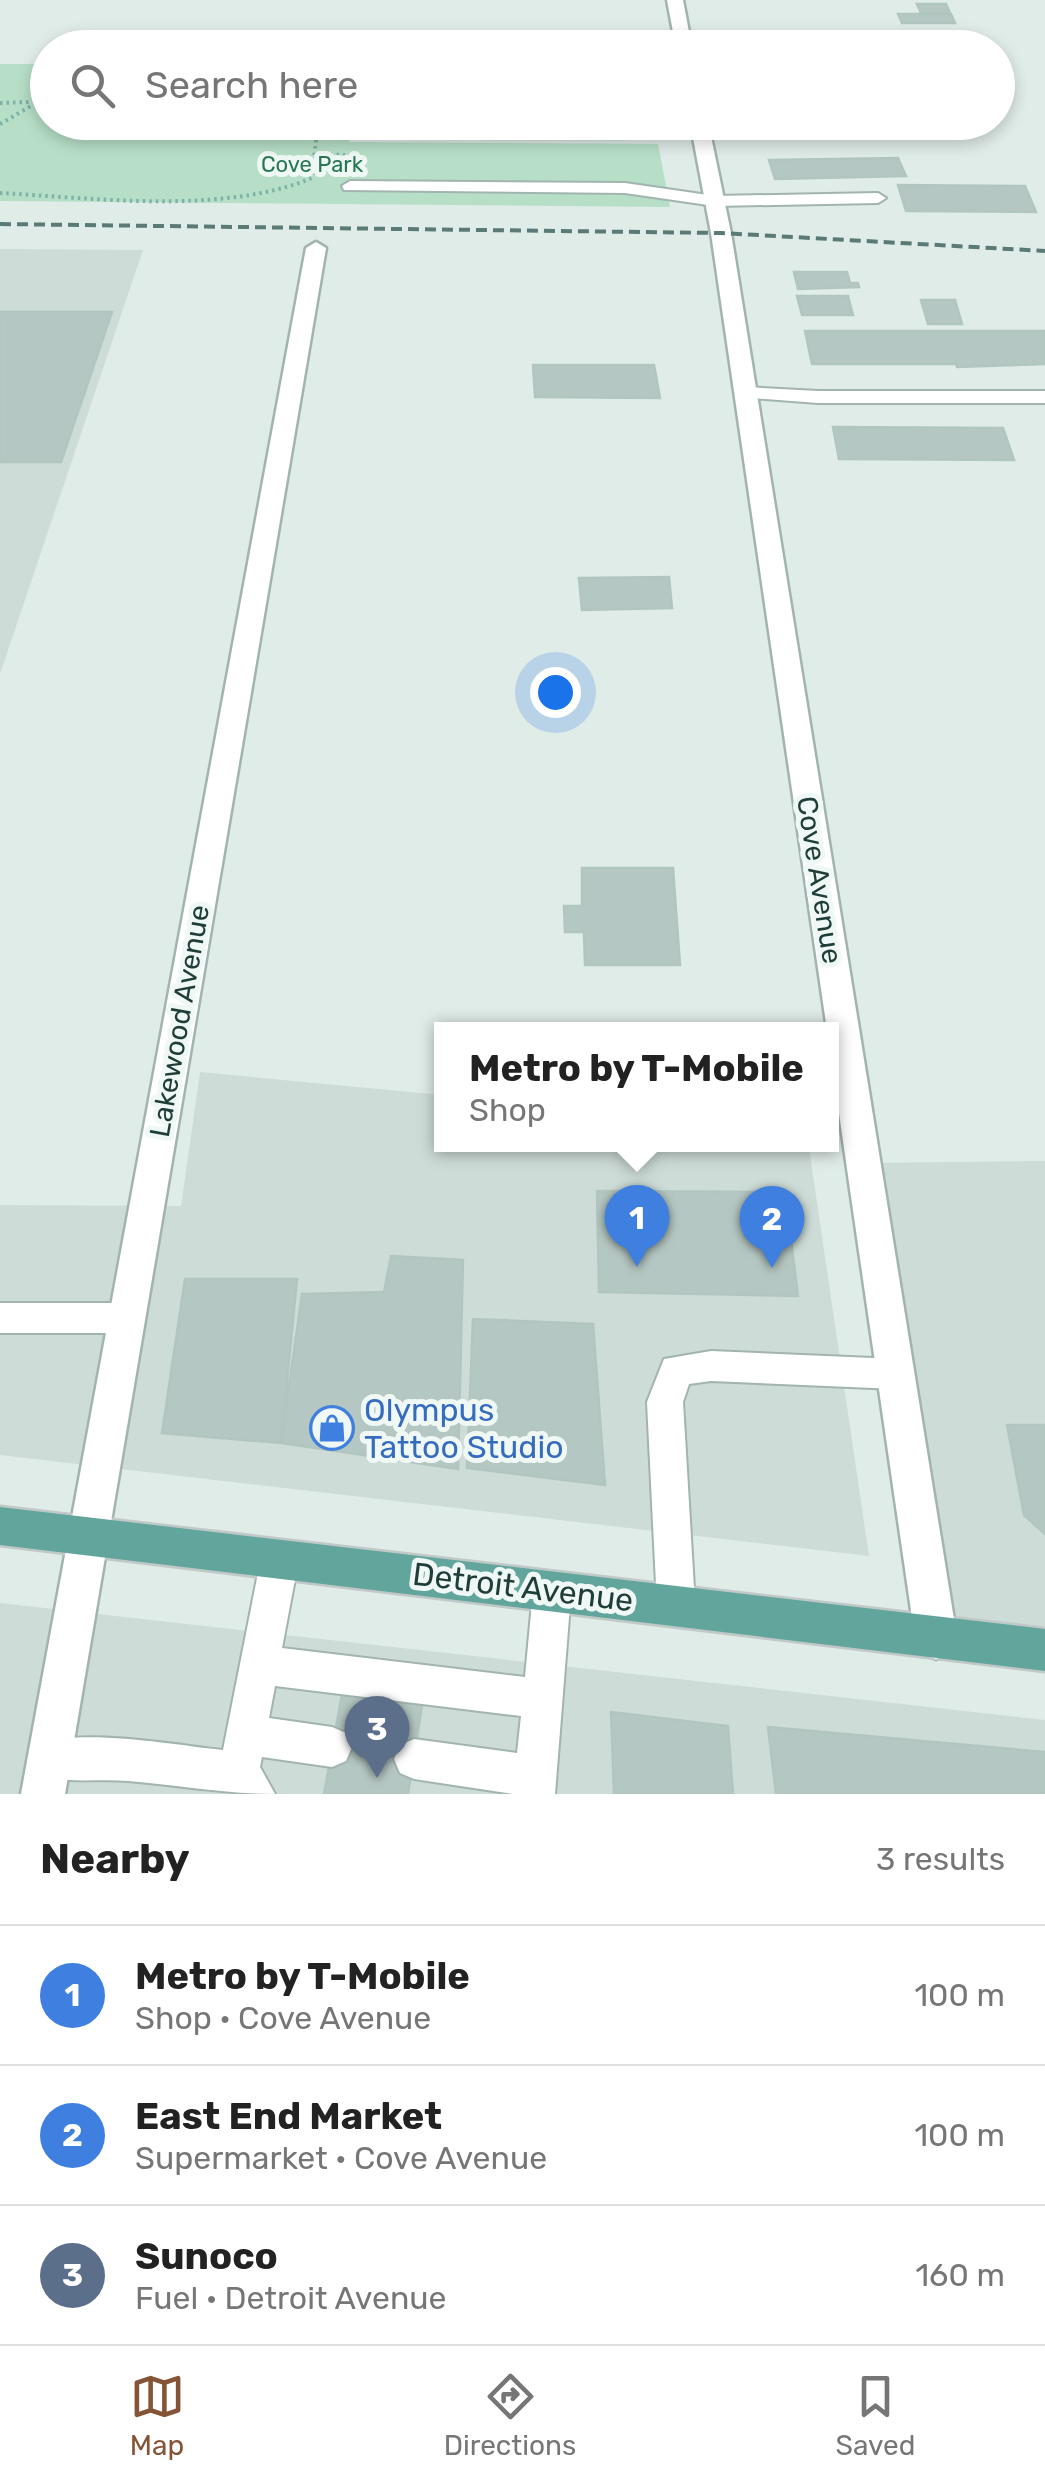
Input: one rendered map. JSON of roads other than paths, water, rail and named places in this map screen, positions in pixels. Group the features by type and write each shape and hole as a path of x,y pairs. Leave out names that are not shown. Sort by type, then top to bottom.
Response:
{"main road":[{"name":"Detroit Avenue","path":"0,1526 1045,1650"}],"street":[{"path":"675,0 681,30"},
{"name":"Cove Avenue","path":"703,140 746,393 936,1638"},
{"name":"Lakewood Avenue","path":"47,1776 316,248"}],"lane":[{"path":"350,186 625,188 715,201 878,198"},
{"path":"746,393 818,397 1045,396"},
{"path":"0,1318 126,1318"},
{"path":"676,1605 665,1402 676,1370 711,1366 896,1374"},
{"path":"246,1767 259,1665 280,1558"},
{"path":"414,1759 535,1785 552,1592"},
{"path":"259,1665 544,1699"},
{"path":"47,1776 124,1760 246,1767 332,1748"}],"railway":[{"path":"0,224 721,233 1045,251"}],"place":[{"name":"Metro by T-Mobile","path":"637,1267"},
{"name":"East End Market","path":"772,1268"},
{"name":"Olympus Tattoo Studio","path":"332,1428"},
{"name":"Sunoco","path":"377,1778"}],"park label":[{"name":"Cove Park","path":"312,164"}]}
